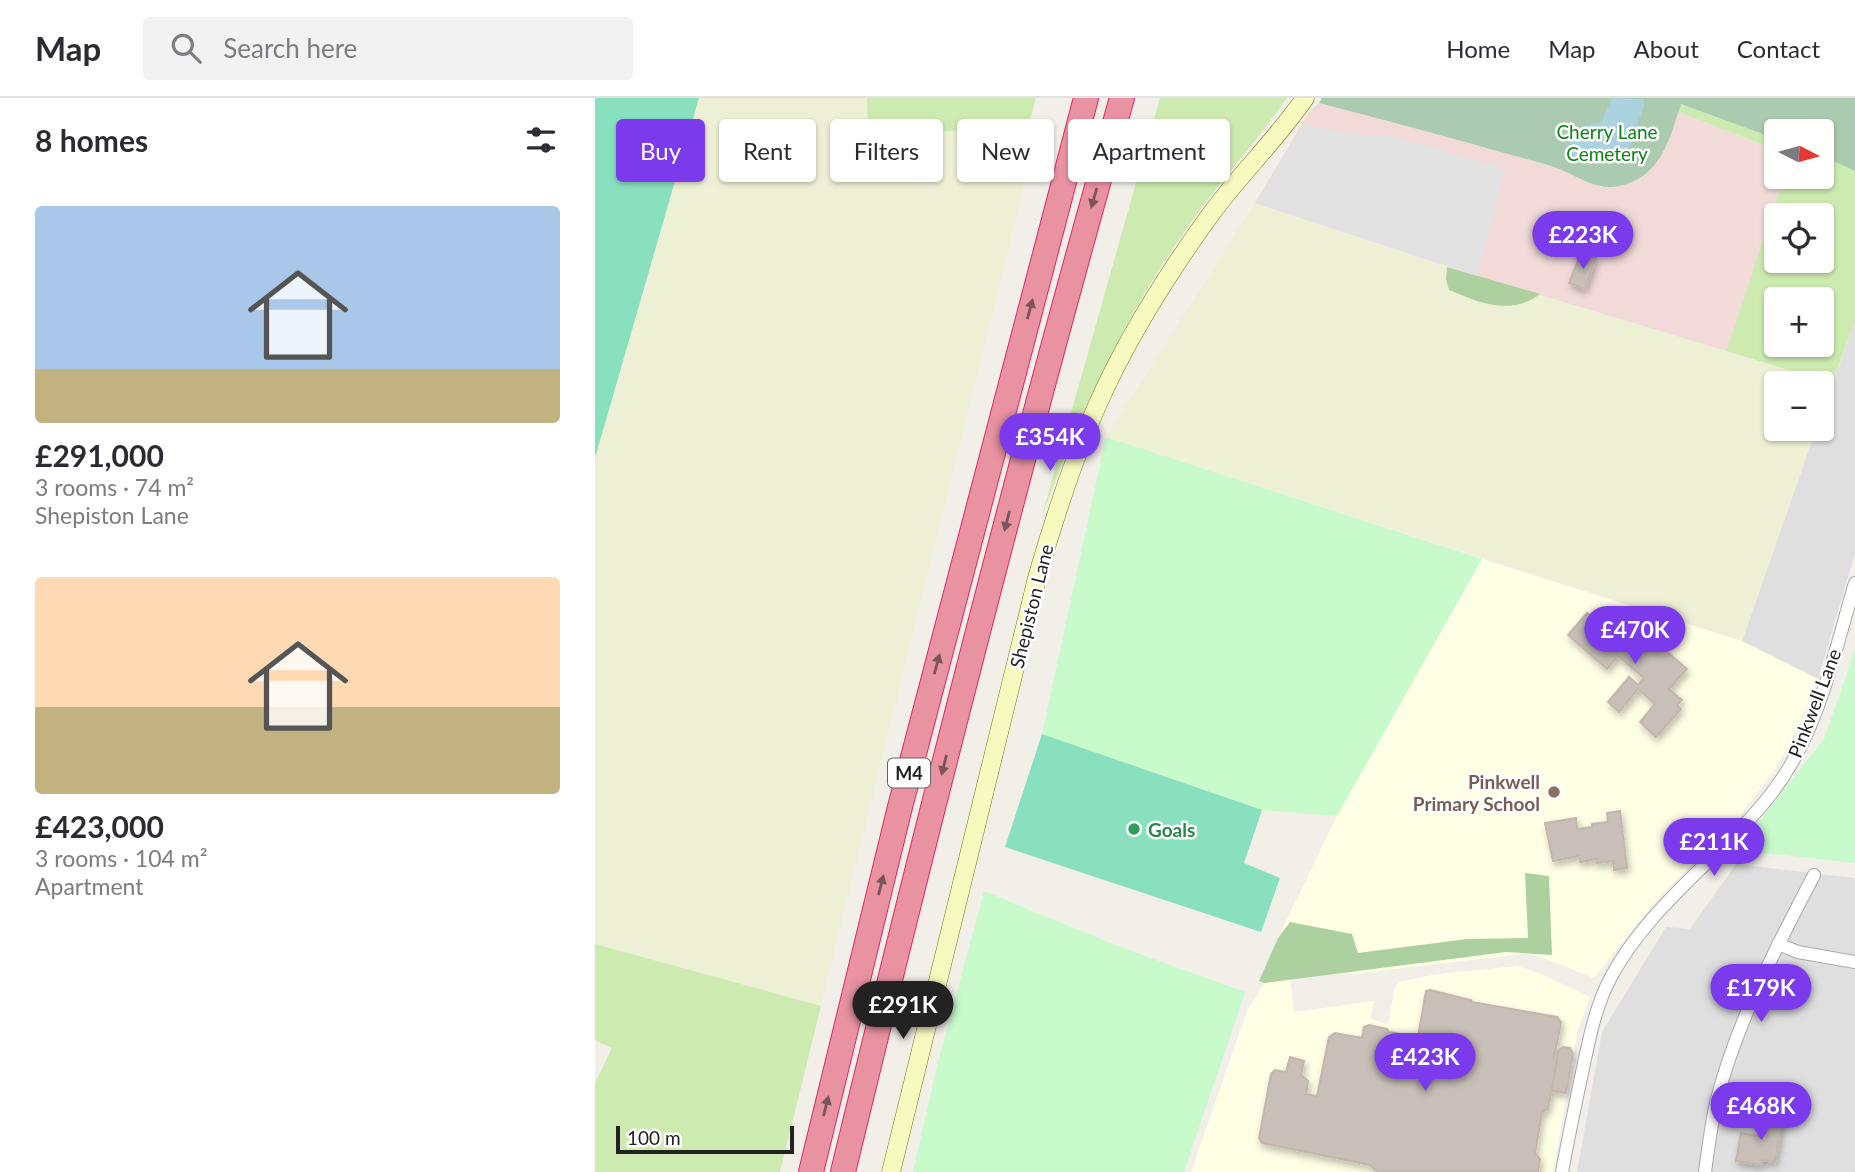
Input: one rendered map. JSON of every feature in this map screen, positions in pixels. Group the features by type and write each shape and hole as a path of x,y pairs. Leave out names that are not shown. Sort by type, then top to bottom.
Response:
{"highway":[{"name":"M4","path":"811,1172 914,753 1086,98"},
{"name":"M4","path":"843,1172 1024,455 1121,102"}],"street":[{"name":"Shepiston Lane","path":"891,1172 1037,578 1052,524 1074,462 1108,382 1182,256 1210,216 1305,98"},
{"name":"Pinkwell Lane","path":"1562,1172 1591,1028 1610,978 1631,944 1652,919 1734,834 1789,768 1804,741 1822,692 1855,583"},
{"path":"1705,1172 1712,1120 1738,1036 1778,944 1814,875"},
{"path":"1778,944 1798,952 1855,962"}],"shaded area":[{"path":"699,98 867,98 869,119 830,119 830,182 943,182 943,131 957,131 957,182 1025,182 821,1006 595,944 595,458 675,182 705,182 705,119 693,119"},
{"path":"1319,103 1565,170 1601,187 1666,147 1678,112 1764,145 1764,189 1780,189 1775,203 1764,203 1764,237 1726,351 1477,276 1255,203 1309,112"},
{"path":"1304,125 1351,134 1391,136 1505,169 1477,276 1255,203"},
{"path":"1255,203 1447,267 1792,371 1764,371 1764,441 1812,441 1742,641 1106,437"},
{"path":"1855,321 1855,553 1818,679 1742,641 1812,441 1834,441 1834,380"},
{"name":"Pinkwell Primary School","path":"1482,559 1742,641 1818,679 1799,726 1776,768 1738,818 1661,895 1594,978 1531,953 1351,974 1278,938 1337,816"},
{"path":"1736,864 1855,878 1855,1172 1577,1172 1602,1032 1666,927 1690,929"},
{"path":"1517,966 1590,997 1578,1029 1553,1172 1191,1172 1247,1011 1264,983 1290,980 1294,1012 1374,1001 1370,1019 1388,1024 1398,982 1438,974"},
{"path":"1734,1103 1759,1110 1753,1132 1729,1126"}],"green space":[{"path":"595,98 699,98 693,119 616,119 616,182 675,182 595,458"},
{"path":"867,98 1036,98 1030,119 957,119 957,131 943,131 943,119 869,119"},
{"path":"1160,98 1287,98 1230,171 1230,119 1154,119"},
{"name":"Cherry Lane Cemetery","path":"1322,98 1855,98 1855,171 1834,161 1834,119 1764,119 1764,135 1681,104 1666,147 1654,166 1632,182 1604,187 1551,166 1319,103"},
{"path":"1681,104 1764,135 1764,145 1678,112"},
{"path":"1834,161 1855,171 1855,321 1834,378 1834,371 1792,371 1726,351 1764,237 1764,273 1834,273 1834,203 1775,203 1780,189 1834,189"},
{"path":"1136,182 1221,182 1158,271 1119,339 1085,410 1041,519"},
{"path":"1447,267 1540,294 1529,301 1507,306 1484,303 1449,290"},
{"path":"1106,437 1482,559 1337,816 1262,810 1042,734"},
{"path":"1855,650 1855,863 1736,850 1824,739"},
{"name":"Goals","path":"1042,734 1262,810 1244,863 1280,878 1261,932 1005,847"},
{"path":"1525,873 1549,876 1552,955 1506,952 1264,983 1259,981 1278,938 1290,922 1352,934 1358,953 1467,939 1528,938"},
{"path":"984,891 1115,945 1245,992 1184,1172 913,1172 937,1066"},
{"path":"595,944 821,1006 780,1172 595,1172 595,1083 612,1048 595,1040"}],"water":[{"path":"1612,98 1643,99 1643,109 1634,139 1616,158 1593,164 1582,162 1574,157 1570,149 1570,136 1580,128 1602,121"}],"building":[{"path":"1581,253 1596,258 1585,289 1569,283"},
{"path":"1621,612 1687,669 1669,689 1682,700 1677,705 1681,709 1656,737 1640,722 1655,704 1638,689 1619,712 1608,702 1629,677 1638,685 1644,678 1618,656 1607,669 1568,635 1587,613 1606,630"},
{"path":"1620,811 1627,868 1614,870 1613,861 1597,863 1597,859 1580,862 1579,856 1553,861 1545,823 1576,818 1577,829 1592,827 1592,824 1608,822 1607,813"},
{"path":"1426,991 1472,1002 1557,1017 1561,1022 1548,1109 1542,1112 1535,1153 1540,1159 1538,1172 1383,1172 1370,1165 1262,1143 1259,1138 1271,1074 1275,1070 1286,1072 1290,1057 1304,1061 1301,1075 1308,1081 1306,1094 1317,1096 1329,1037 1335,1033 1362,1038 1364,1027 1369,1025 1418,1037"},
{"path":"1563,1047 1570,1048 1573,1054 1566,1093 1552,1091 1558,1050"},
{"path":"1762,1115 1783,1118 1775,1162 1762,1160 1761,1165 1736,1161 1741,1133 1758,1136"}],"place":[{"name":"Pinkwell Primary School","path":"1554,792"},
{"name":"Goals","path":"1134,829"}]}
